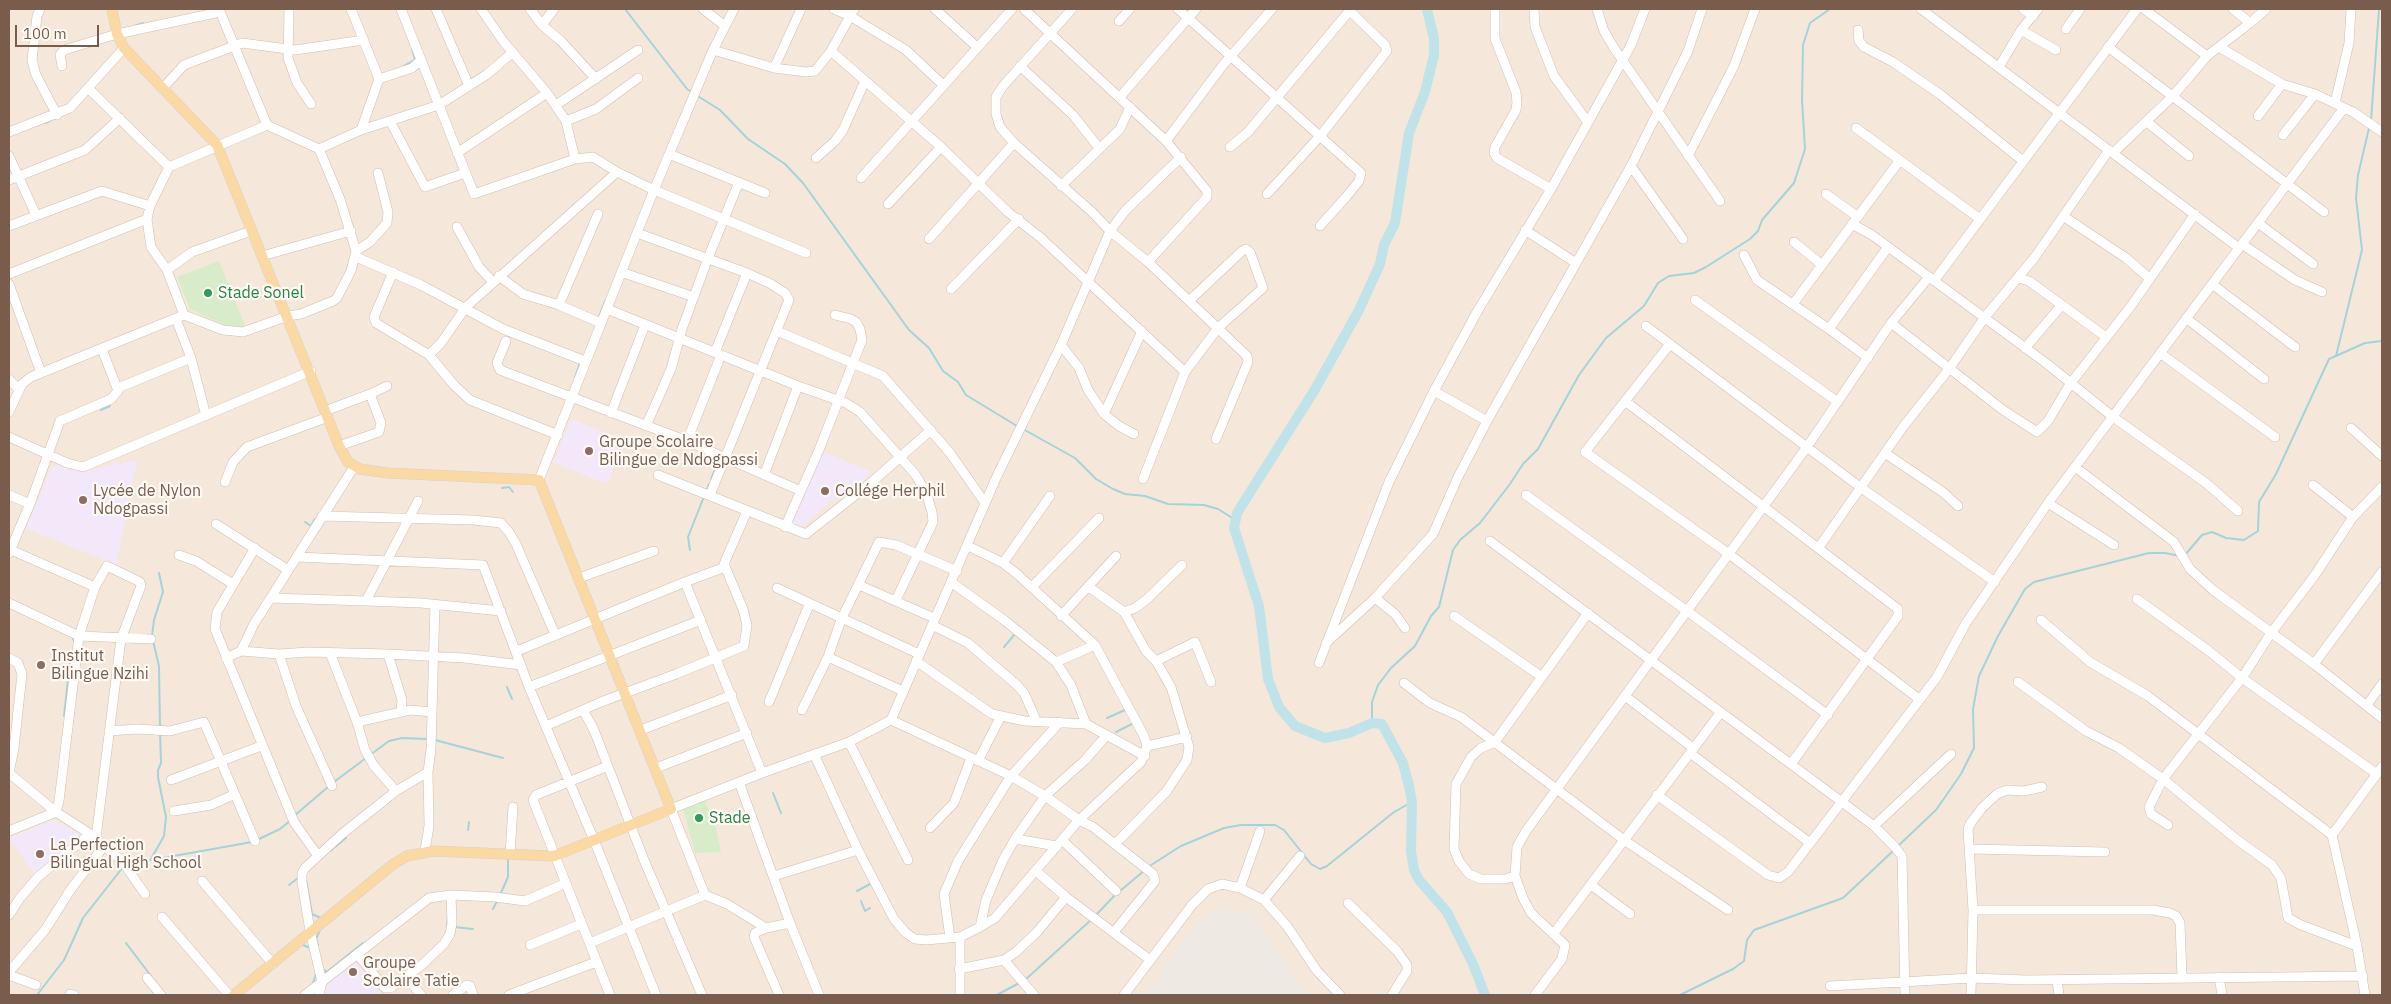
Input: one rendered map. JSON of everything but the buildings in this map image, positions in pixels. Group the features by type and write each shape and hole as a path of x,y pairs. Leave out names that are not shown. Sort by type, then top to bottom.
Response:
{"main road":[{"path":"112,9 117,34 124,48 217,145 251,231 288,316 339,446 348,462 360,470 388,473 539,480 671,809 554,856 426,851 407,856 392,865 234,995"}],"street":[{"path":"40,9 37,16 32,60 36,75 57,115"},
{"path":"289,9 287,50 292,70 303,94 311,104"},
{"path":"351,9 379,79 361,130"},
{"path":"401,9 472,192 478,194 575,159 592,157 654,190 806,253"},
{"path":"436,9 469,86"},
{"path":"481,9 512,53 547,93 566,121 575,159"},
{"path":"530,9 542,25 561,41 596,79"},
{"path":"542,25 554,9"},
{"path":"703,9 725,26"},
{"path":"539,480 654,190 713,50 734,9"},
{"path":"774,68 801,9"},
{"path":"834,9 852,12 906,50 942,85"},
{"path":"935,9 978,47"},
{"path":"861,178 942,85 1012,9"},
{"path":"1024,9 1120,97 1181,157 1208,195 1148,262"},
{"path":"1072,9 1020,66 996,97 996,114 1000,126 1014,143 1110,231 1148,262 1243,351 1248,362 1216,439"},
{"path":"1119,21 1130,9"},
{"path":"1178,9 1277,95 1359,170 1362,176 1320,226"},
{"path":"1120,97 1196,9"},
{"path":"1166,142 1192,104 1272,9"},
{"path":"1230,147 1248,132 1350,9 1385,45 1387,51 1320,135 1267,194"},
{"path":"1495,9 1495,39 1516,92 1517,103 1516,110 1495,147 1494,153 1497,158 1551,189"},
{"path":"1534,9 1535,27 1554,76 1587,121"},
{"path":"1597,9 1604,31 1720,201"},
{"path":"1319,663 1389,482 1434,392 1524,230 1551,189 1623,59 1639,28 1645,9"},
{"path":"1326,643 1375,598 1433,534 1458,477 1487,421 1631,166 1663,98 1688,51 1702,9"},
{"path":"1688,156 1734,66 1755,9"},
{"path":"1921,9 2195,214 2295,280 2322,292"},
{"path":"1998,67 2021,30 2035,12 2023,9"},
{"path":"2066,29 2080,9"},
{"path":"1535,995 1562,959 1565,950 1562,940 1532,913 1515,876 1517,848 1526,831 1807,447 1891,323 1931,279 1980,219 2137,9"},
{"path":"2144,9 2207,56"},
{"path":"2233,9 2250,23"},
{"path":"1819,547 1885,453 1985,318 2019,278 2111,152 2147,122 2173,96 2207,56 2266,9"},
{"path":"2335,103 2349,43 2351,9"},
{"path":"62,66 60,55 64,50 117,34 220,10 236,45 267,125 319,148 351,231 356,254"},
{"path":"713,50 774,68 812,72 818,69 831,51 852,12"},
{"path":"1858,30 1859,41 1864,47 1894,62 1941,95 2023,161"},
{"path":"2021,30 2056,50"},
{"path":"162,89 184,65 236,45 250,43 287,50 364,40"},
{"path":"2108,47 2324,212"},
{"path":"2219,47 2282,84 2335,103 2379,130"},
{"path":"9,132 57,115 70,108 90,89 124,48"},
{"path":"556,106 638,50"},
{"path":"831,51 941,147 980,183 995,201 1041,238 1185,372"},
{"path":"319,148 361,130 438,105 469,86 512,53"},
{"path":"379,79 412,68 421,60"},
{"path":"1020,66 1059,101 1100,148"},
{"path":"412,68 425,72"},
{"path":"566,121 596,109 638,78"},
{"path":"816,158 835,141 842,130 865,81"},
{"path":"2258,116 2282,84"},
{"path":"90,89 169,167"},
{"path":"458,153 547,93"},
{"path":"2283,135 2314,94"},
{"path":"1061,186 1120,128 1130,107"},
{"path":"1657,795 1730,849 1775,878 1782,877 1788,872 1937,677 1966,623 2048,502 2344,108"},
{"path":"13,178 85,150 94,144 120,118"},
{"path":"390,121 425,187 464,173"},
{"path":"2147,122 2189,156"},
{"path":"206,416 167,270 151,247 147,219 150,206 169,167 267,125"},
{"path":"1856,128 1980,219"},
{"path":"929,239 1014,143"},
{"path":"888,204 941,147"},
{"path":"669,154 765,193"},
{"path":"9,156 13,178 36,215"},
{"path":"705,895 671,809 762,772 849,742 891,720 985,503 1060,345 1110,231 1125,211 1181,157"},
{"path":"1793,304 1900,160"},
{"path":"1631,166 1683,239"},
{"path":"429,355 441,343 466,307 617,172"},
{"path":"9,412 19,390 27,379 180,317 233,332 243,332 333,302 340,293 356,254 387,223 388,212 378,173"},
{"path":"646,426 671,368 708,258 739,182"},
{"path":"9,226 102,191 150,206"},
{"path":"1826,194 1888,247 2025,348 2112,417 2206,483 2238,511"},
{"path":"559,305 598,214"},
{"path":"1891,323 2003,410 2037,432 2048,421 2070,384 2131,306 2195,214"},
{"path":"2063,216 2115,250 2149,278"},
{"path":"9,274 147,219"},
{"path":"951,289 1019,220"},
{"path":"2258,223 2313,264"},
{"path":"457,227 479,268 523,294 559,305 601,323"},
{"path":"1524,230 1576,263"},
{"path":"167,270 192,252 251,231"},
{"path":"262,256 351,231"},
{"path":"637,233 747,273 771,284 788,296 789,300 777,331 710,495"},
{"path":"1794,242 1822,265"},
{"path":"1829,329 1888,247"},
{"path":"1143,479 1185,372 1218,328 1263,288 1250,252 1246,249 1242,251 1189,301"},
{"path":"356,254 466,307 503,329 585,361"},
{"path":"1744,255 1757,280 1868,358"},
{"path":"393,272 374,320 429,355 454,385 470,400 558,435"},
{"path":"621,272 694,298"},
{"path":"688,441 747,273"},
{"path":"2019,278 2029,281 2106,337"},
{"path":"9,284 41,373"},
{"path":"2212,284 2295,347"},
{"path":"1696,300 1838,402"},
{"path":"2025,348 2062,306"},
{"path":"606,309 846,404 860,412 915,474 926,492 932,512 933,522 896,600"},
{"path":"785,527 851,362 862,340 860,329 851,319 834,315"},
{"path":"2186,318 2264,379"},
{"path":"611,413 645,325"},
{"path":"1646,326 1860,487 1995,582"},
{"path":"777,331 883,376 931,430 985,503"},
{"path":"1104,414 1142,331"},
{"path":"506,341 497,367 571,398 688,441 801,490"},
{"path":"1670,344 1585,452 1729,554 1919,699"},
{"path":"1060,345 1079,368 1088,390 1104,414 1119,426 1134,434"},
{"path":"95,587 9,551 30,504 60,421 116,396 118,388 102,349"},
{"path":"2160,353 2275,437"},
{"path":"118,388 191,358"},
{"path":"9,437 48,455 83,466 310,371"},
{"path":"9,379 19,390"},
{"path":"225,482 233,462 247,447 327,414 387,386"},
{"path":"764,475 798,386"},
{"path":"1434,392 1487,421"},
{"path":"339,446 380,432 381,423 370,394"},
{"path":"1626,401 1898,609 1898,616 1868,660 1791,764"},
{"path":"2351,428 2382,456"},
{"path":"658,475 801,533 810,532 931,430"},
{"path":"1885,453 1944,493 1958,506"},
{"path":"240,651 254,624 354,467"},
{"path":"2075,467 2174,542 2190,569 2213,590 2314,664 2382,718"},
{"path":"2312,485 2353,517"},
{"path":"2168,825 2151,814 2149,807 2163,779 2242,678 2271,633 2316,575 2353,517 2382,487"},
{"path":"9,495 30,504"},
{"path":"1526,495 1688,611 1828,715"},
{"path":"1003,563 1050,496"},
{"path":"366,601 418,501"},
{"path":"2048,502 2114,545"},
{"path":"546,726 624,693 742,648 746,641 743,609 725,567 725,559 747,511"},
{"path":"322,516 501,523 510,532 516,544 555,634"},
{"path":"1032,587 1099,518"},
{"path":"216,524 288,570"},
{"path":"802,710 828,657 841,620 879,542 882,541 918,553 957,571"},
{"path":"1490,541 1874,826 1897,850 1902,856 1906,995"},
{"path":"814,754 858,850 894,920 906,933 915,939 926,940 960,936 995,918 1079,820 1141,762 1146,751 1144,736 1095,645 1003,563 968,546"},
{"path":"255,548 217,612 214,622 215,629 261,746 294,822 318,856"},
{"path":"579,578 654,551"},
{"path":"179,555 196,561 233,584"},
{"path":"1061,616 1116,556"},
{"path":"297,557 483,566 517,651 529,687 594,840 656,995"},
{"path":"1124,612 1146,600 1182,565"},
{"path":"9,831 56,812 60,801 79,636 95,587 107,566 141,584 121,639 93,836 38,877 20,898 9,915"},
{"path":"517,651 555,634 725,567"},
{"path":"2314,664 2382,572"},
{"path":"685,582 762,772"},
{"path":"952,582 1004,620 1056,662 1071,685 1086,724"},
{"path":"858,585 896,600 968,643 1017,685 1024,694 1037,722"},
{"path":"1089,587 1124,612 1146,651 1156,661 1171,687 1189,747 1187,760 1166,792 1116,843"},
{"path":"777,588 918,658 980,706 1001,716 1037,722 1086,724 1106,736 1146,751 1187,737"},
{"path":"271,598 366,601 501,611"},
{"path":"1375,598 1395,614 1405,628"},
{"path":"2137,600 2209,651 2242,678 2380,770 2332,835"},
{"path":"9,603 79,636 151,639"},
{"path":"426,851 429,826 428,772 435,605"},
{"path":"769,702 809,605"},
{"path":"1515,876 1505,879 1481,879 1469,874 1459,862 1454,848 1456,784 1471,757 1481,748 1495,742 1588,613"},
{"path":"1454,616 1542,677"},
{"path":"529,687 701,620"},
{"path":"2041,620 2090,662 2148,696 2198,736 2332,835 2357,946 2365,995"},
{"path":"1156,661 1195,642 1211,682"},
{"path":"1056,662 1095,645"},
{"path":"226,658 240,651 279,654 388,654 432,656 521,665"},
{"path":"330,653 357,722 365,750 374,766 396,791"},
{"path":"279,654 296,706 332,786"},
{"path":"388,654 402,700 401,712"},
{"path":"828,657 903,691"},
{"path":"9,658 18,663 22,674 14,748 9,773 56,812 93,836 122,861 145,894"},
{"path":"1404,682 1430,703 1461,717 1624,840 1728,910"},
{"path":"2018,682 2086,731 2119,748 2163,779 2236,839 2272,865 2281,878 2288,918 2301,925 2357,946"},
{"path":"2367,705 2382,684"},
{"path":"640,730 732,695"},
{"path":"1625,696 1810,843"},
{"path":"583,710 702,995"},
{"path":"357,722 401,712 432,712"},
{"path":"1554,933 1721,712"},
{"path":"930,828 954,803 974,759 1001,716"},
{"path":"891,720 1011,776 1093,827 1116,843 1153,874 1156,880 1114,932"},
{"path":"109,731 137,729 170,731 204,722 255,841"},
{"path":"950,938 944,894 958,861 1011,776 1060,722"},
{"path":"656,768 747,733"},
{"path":"980,927 986,900 1014,839 1045,796 1085,760 1106,736"},
{"path":"849,742 908,860"},
{"path":"171,780 261,746"},
{"path":"1874,826 1951,754"},
{"path":"608,766 536,795 533,800 564,884 610,995"},
{"path":"320,995 322,982 310,931 302,873 318,856 396,791 428,772"},
{"path":"739,782 790,923 819,995"},
{"path":"1971,995 1972,910 1968,829 1990,799 2007,790 2024,791 2042,787"},
{"path":"174,811 211,804 235,794"},
{"path":"510,854 513,807"},
{"path":"1240,888 1260,831"},
{"path":"1014,839 1060,843 1116,891"},
{"path":"36,985 9,974 45,930 71,889 104,846"},
{"path":"1970,849 2105,852"},
{"path":"774,876 858,850"},
{"path":"1264,900 1300,856"},
{"path":"1036,871 1066,897 1150,960"},
{"path":"202,881 272,964"},
{"path":"305,995 429,898 451,895 494,896 520,902 530,900 564,884"},
{"path":"1124,995 1176,925 1208,889 1222,884 1240,888 1264,900 1287,926 1316,971 1340,995"},
{"path":"1591,885 1630,914"},
{"path":"357,954 385,988 390,988 423,964 444,944 450,934 452,922 451,895"},
{"path":"590,943 705,895 727,904 766,928"},
{"path":"960,969 1004,960 1016,952 1037,932 1066,897"},
{"path":"1348,903 1397,950 1407,965 1407,971 1392,995"},
{"path":"1972,910 2153,910 2170,913 2176,916 2180,923 2182,978"},
{"path":"162,918 229,995"},
{"path":"779,995 754,937 755,933 766,928 790,923"},
{"path":"530,945 582,924"},
{"path":"960,936 960,995"},
{"path":"1004,960 1034,995"},
{"path":"509,995 596,962"},
{"path":"1830,986 1972,978 2057,980 2363,976"},
{"path":"406,977 421,995"},
{"path":"2219,977 2222,995"},
{"path":"147,978 161,995"},
{"path":"2057,980 2059,995"},
{"path":"453,995 467,985 470,986 473,995"}],"shaded area":[{"path":"9,9 2382,9 2382,995 9,995"},
{"name":"Groupe Scolaire Bilingue de Ndogpassi","path":"571,419 625,441 607,484 552,462 555,459"},
{"name":"Collége Herphil","path":"821,451 871,472 862,482 831,501 799,530 790,525"},
{"name":"Lycée de Nylon Ndogpassi","path":"137,460 116,565 26,528 52,467 59,465 82,472"},
{"name":"La Perfection Bilingual High School","path":"53,820 80,834 74,843 34,874 9,838"},
{"path":"1210,910 1226,910 1256,917 1308,995 1145,995 1194,926"},
{"name":"Groupe Scolaire Tatie","path":"352,963 358,964 379,990 380,995 324,995 330,981"}],"green space":[{"name":"Stade Sonel","path":"219,261 245,326 231,328 190,309 177,277"},
{"name":"Stade","path":"705,800 716,828 721,852 695,853 683,808"}],"waterway":[{"path":"625,9 687,89 692,92"},
{"path":"1427,9 1434,39 1434,55 1425,92 1409,133 1395,223 1384,245 1380,264 1359,310 1314,391 1237,513 1234,528 1259,606 1268,679 1279,707 1295,726 1325,738 1349,733 1372,723 1382,724 1403,763 1409,786 1412,802 1411,851 1414,870 1419,880 1447,912 1473,964 1485,995"},
{"path":"1372,723 1372,702 1378,685 1391,668 1415,646 1431,616 1439,607 1453,550 1460,540 1480,523 1523,464 1538,449 1579,375 1606,338 1644,306 1658,283 1669,276 1694,273 1750,239 1758,231 1762,220 1794,183 1805,149 1802,100 1803,45 1810,23 1830,9"},
{"path":"2371,121 2379,9"},
{"path":"134,26 143,23"},
{"path":"404,66 415,60 412,48"},
{"path":"696,95 720,110 748,139 785,164 803,183 909,330 929,348 943,371 958,382 966,395 1017,426"},
{"path":"46,123 53,119"},
{"path":"2336,356 2362,250 2356,198 2358,175 2369,128"},
{"path":"599,317 605,301"},
{"path":"2185,555 2202,535 2212,532 2226,538 2244,540 2258,531 2259,502 2276,474 2329,359 2365,343 2382,341"},
{"path":"575,377 580,363"},
{"path":"101,410 110,406"},
{"path":"1023,429 1075,458 1096,479 1113,489 1125,494 1145,496 1168,504 1204,505 1218,509 1234,519"},
{"path":"680,443 692,448"},
{"path":"711,479 717,464 715,457"},
{"path":"707,489 709,484"},
{"path":"502,488 509,487 513,492"},
{"path":"690,550 688,537 703,496"},
{"path":"305,522 311,526 315,519"},
{"path":"1898,846 1936,810 1961,774 1974,748 1973,709 1979,676 1998,636 2025,589 2034,582 2149,553 2165,553 2180,556"},
{"path":"152,636 154,620 163,592 159,573"},
{"path":"1004,647 1015,634"},
{"path":"72,636 74,641"},
{"path":"153,641 159,666 160,728"},
{"path":"64,716 70,661"},
{"path":"507,687 512,699"},
{"path":"1107,718 1125,710"},
{"path":"1116,732 1134,723"},
{"path":"151,859 164,836 166,817 158,777 161,763 160,732"},
{"path":"370,755 389,741 402,738 428,739"},
{"path":"435,740 503,758"},
{"path":"334,782 366,758"},
{"path":"294,816 328,787"},
{"path":"773,793 781,813"},
{"path":"1148,867 1181,846 1224,828 1241,825 1275,825 1284,830 1311,864 1320,869 1327,866 1394,812 1412,802"},
{"path":"257,840 280,829 291,820"},
{"path":"468,830 469,822"},
{"path":"330,851 346,838"},
{"path":"129,864 252,842"},
{"path":"1680,995 1733,969 1744,961 1747,940 1754,930 1843,898 1893,851"},
{"path":"500,895 508,877 508,859"},
{"path":"37,995 64,960 83,918 123,867"},
{"path":"1120,891 1145,870"},
{"path":"289,885 298,879"},
{"path":"306,880 312,914 321,918"},
{"path":"857,891 872,883"},
{"path":"1095,916 1116,894"},
{"path":"493,909 497,901"},
{"path":"861,901 865,911 870,908"},
{"path":"447,927 448,917"},
{"path":"1025,980 1092,919"},
{"path":"454,927 473,929"},
{"path":"318,945 316,939 320,930"},
{"path":"126,943 151,976"},
{"path":"323,975 363,943"},
{"path":"301,944 310,948"},
{"path":"323,969 327,972"},
{"path":"313,983 316,974"},
{"path":"997,995 1019,983"}],"place":[{"name":"Stade Sonel","path":"208,293"},
{"name":"Groupe Scolaire Bilingue de Ndogpassi","path":"589,451"},
{"name":"Collége Herphil","path":"825,491"},
{"name":"Lycée de Nylon Ndogpassi","path":"83,500"},
{"name":"Institut Bilingue Nzihi","path":"41,665"},
{"name":"Stade","path":"699,818"},
{"name":"La Perfection Bilingual High School","path":"40,854"},
{"name":"Groupe Scolaire Tatie","path":"353,972"}]}
